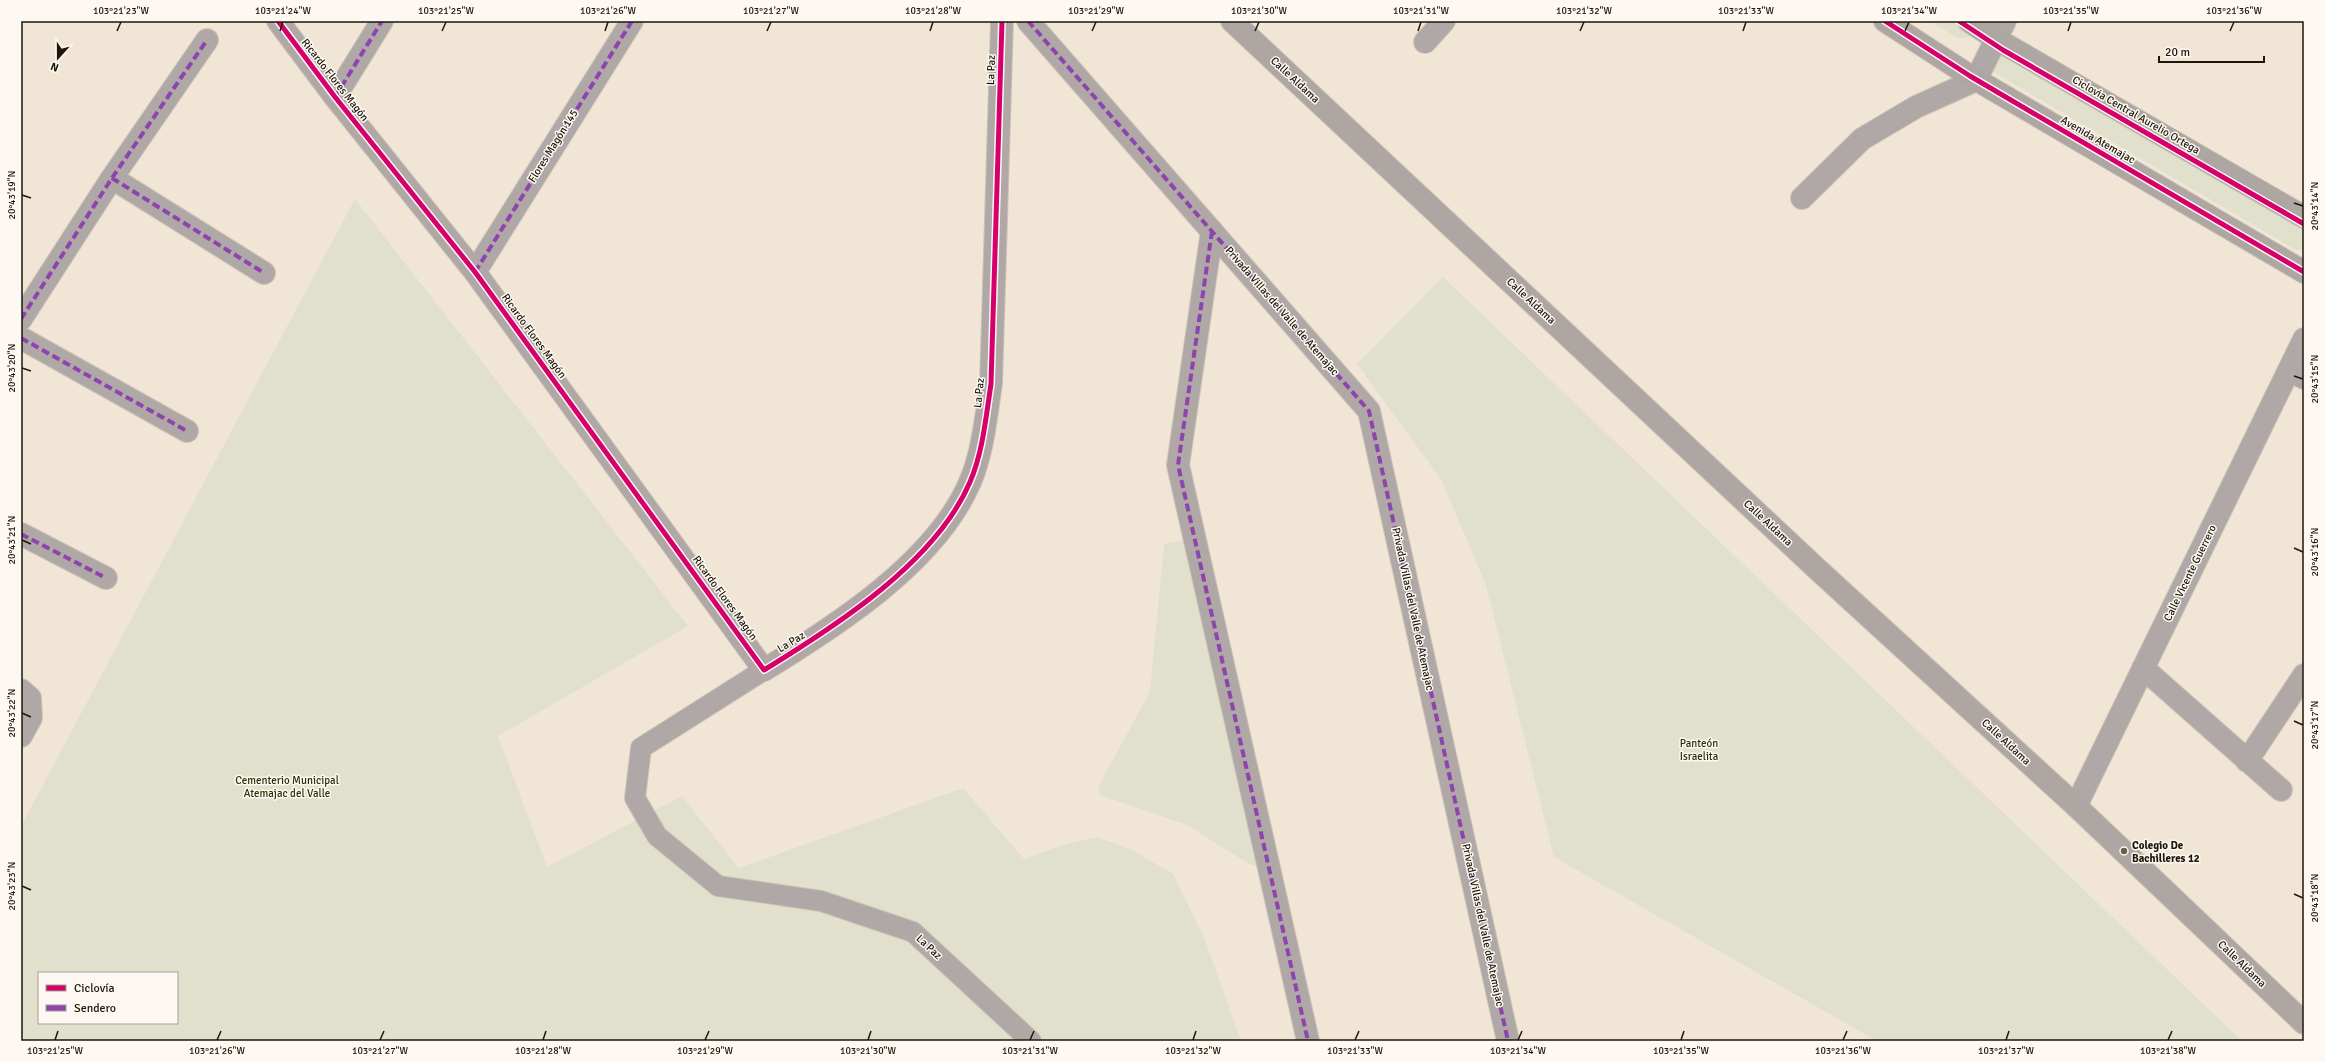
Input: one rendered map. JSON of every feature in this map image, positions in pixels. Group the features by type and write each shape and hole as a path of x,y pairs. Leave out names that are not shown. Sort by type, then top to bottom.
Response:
{"street":[{"name":"Ricardo Flores Magón","path":"278,21 335,97 475,272 764,670"},
{"path":"335,97 382,21"},
{"name":"Flores Magón 145","path":"475,272 632,21"},
{"name":"La Paz","path":"764,670 822,635 892,581 948,523 971,482 984,434 991,384 1002,21"},
{"name":"Privada Villas del Valle de Atemajac","path":"1028,21 1369,411 1508,1041"},
{"name":"Calle Aldama","path":"1232,21 1816,568 2076,806 2304,1023"},
{"path":"1425,42 1444,21"},
{"name":"Avenida Atemajac","path":"1885,21 1976,80 2304,272"},
{"path":"1968,21 2000,30 2304,217"},
{"path":"1802,198 1862,139 1916,107 1976,80 2000,30"},
{"path":"21,319 112,178 207,40"},
{"path":"112,178 264,273"},
{"name":"Privada Villas del Valle de Atemajac","path":"1212,231 1178,465 1308,1041"},
{"path":"21,338 187,431"},
{"name":"Calle Vicente Guerrero","path":"2076,806 2143,668 2296,375 2304,339"},
{"path":"21,534 106,578"},
{"path":"2143,668 2281,790"},
{"path":"2247,761 2302,684"},
{"path":"21,690 30,698 26,727"}],"lane":[{"name":"La Paz","path":"764,670 641,748 635,798 657,836 718,886 822,901 913,932 1031,1041"}],"green space":[{"path":"1930,21 1974,21 1974,35 1959,39"},
{"path":"2007,41 2304,215 2304,248 2298,251 1988,69"},
{"name":"Cementerio Municipal Atemajac del Valle","path":"355,199 688,626 498,736 547,867 682,796 739,868 963,788 1024,859 1066,844 1097,837 1134,851 1173,874 1205,940 1241,1041 21,1041 21,826"},
{"name":"Panteón Israelita","path":"1443,277 2242,1041 1877,1041 1554,857 1486,585 1442,481 1357,364"},
{"path":"1185,540 1264,867 1249,864 1187,825 1100,795 1098,787 1150,692 1164,544"}],"marked path":[{"path":"335,97 382,21"},
{"path":"475,272 632,21"},
{"path":"1028,21 1369,411 1508,1041"},
{"path":"21,319 112,178 207,40"},
{"path":"112,178 264,273"},
{"path":"1212,231 1178,465 1308,1041"},
{"path":"21,338 187,431"},
{"path":"21,534 106,578"}],"cycle path":[{"path":"278,21 335,97 475,272 764,670 792,653 852,612 881,590 909,565 934,539 954,511 970,482 978,459 984,434 991,384 1002,21"},
{"path":"1885,21 1970,76 2304,272"},
{"name":"Ciclovia Central Aurelio Ortega","path":"1959,21 2003,50 2304,224"}],"place":[{"name":"Colegio De Bachilleres 12","path":"2124,851"}]}
